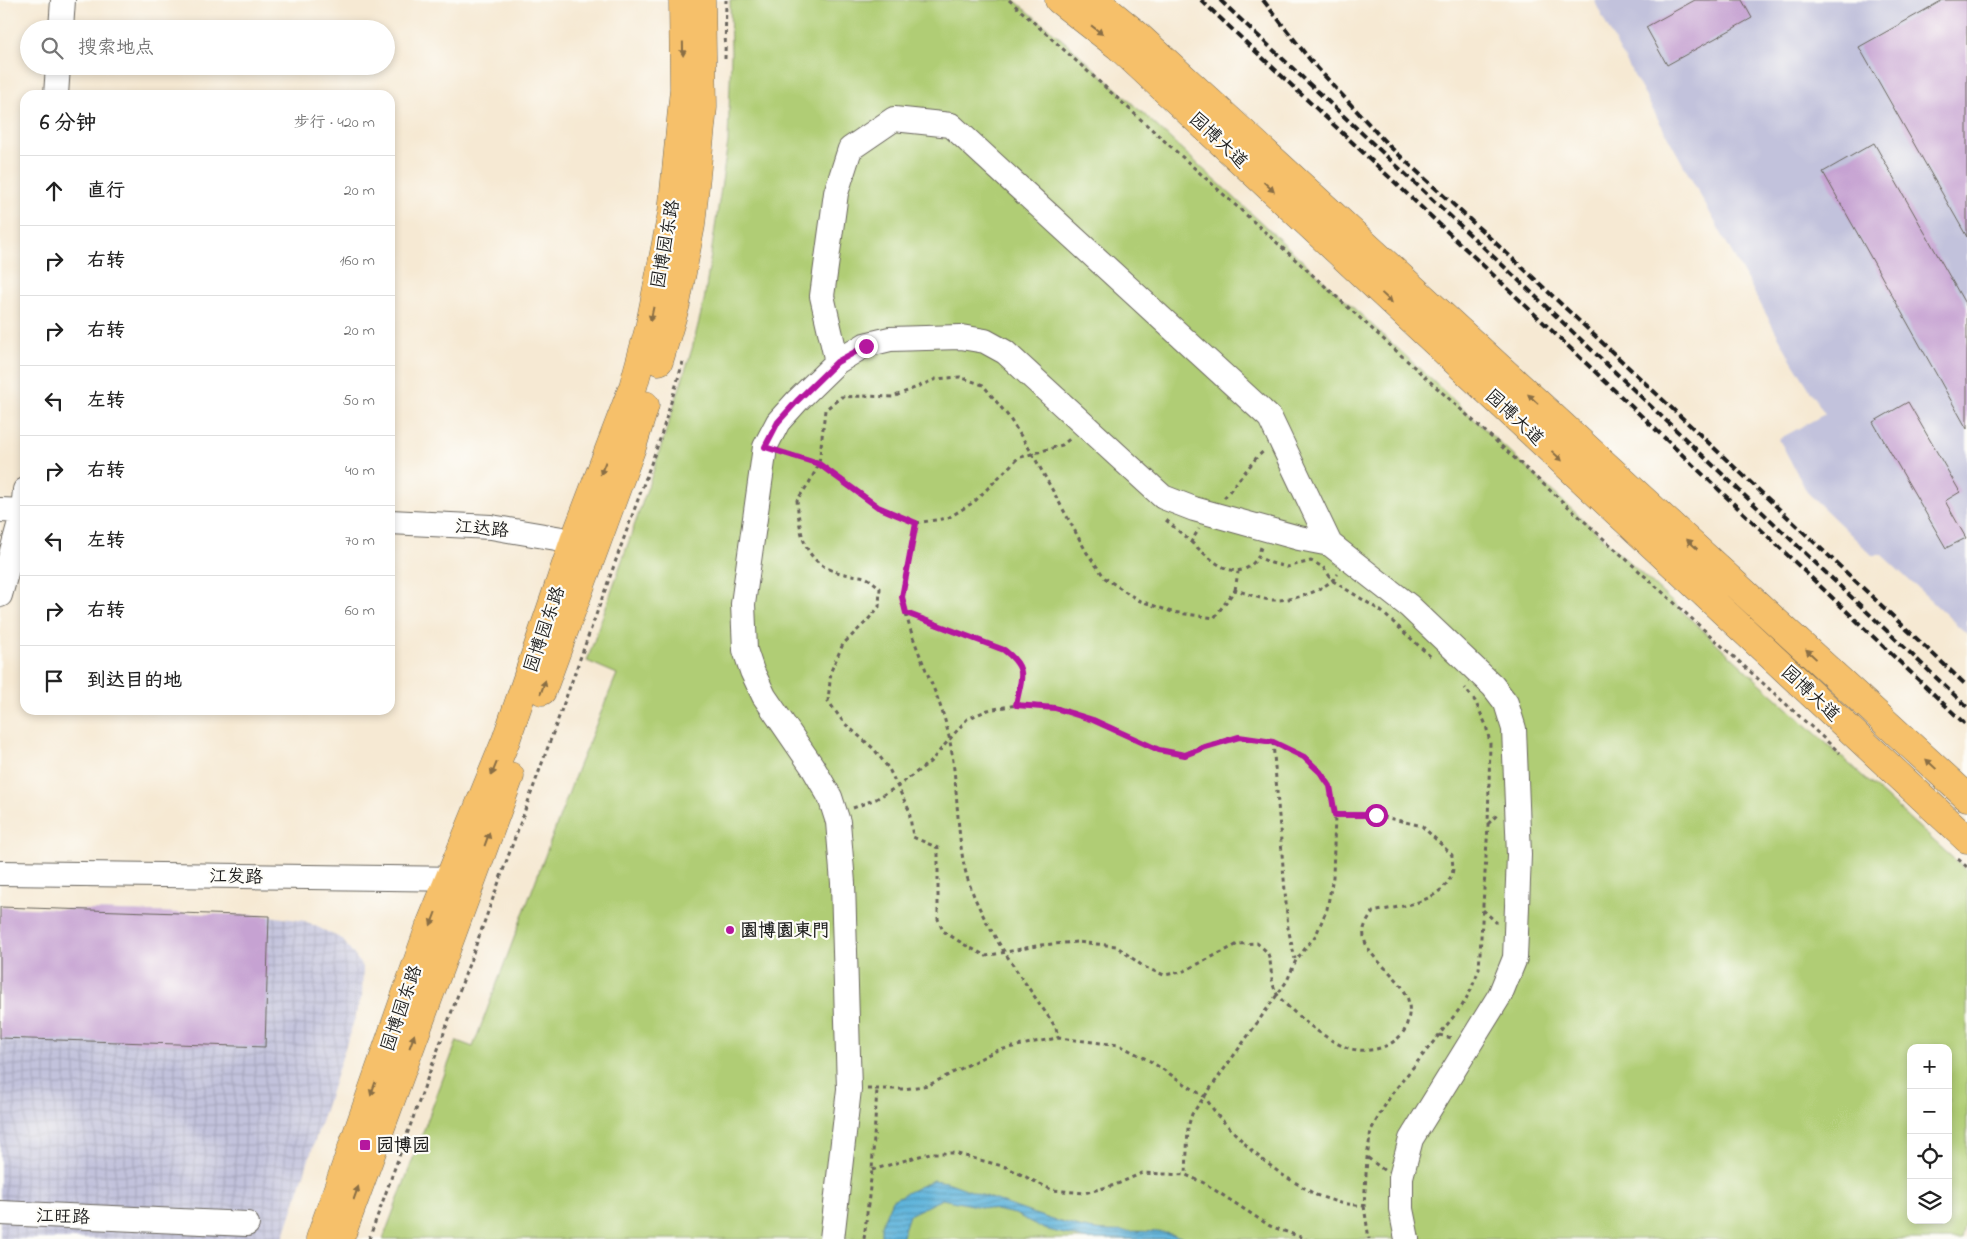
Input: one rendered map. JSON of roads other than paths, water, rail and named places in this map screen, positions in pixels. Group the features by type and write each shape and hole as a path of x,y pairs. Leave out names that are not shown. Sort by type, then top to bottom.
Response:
{"main road":[{"name":"园博园东路","path":"339,1239 574,541 633,387 649,329 672,213 684,89 683,0"},
{"name":"园博园东路","path":"320,1239 431,923 461,879 633,444 676,304 692,224 703,107 701,0"},
{"name":"园博大道","path":"1058,0 1118,46 1960,846"},
{"name":"园博大道","path":"1095,0 1135,33 1967,797"}],"street":[{"path":"62,20 63,0"},
{"path":"56,90 57,75"},
{"path":"837,362 822,296 836,193 850,149 894,119 951,126 1270,418 1330,544 1409,606 1493,686 1506,703 1514,729 1519,855 1515,958 1500,995 1411,1139 1401,1177 1401,1209 1407,1239"},
{"path":"832,1239 849,1089 843,883 838,822 830,797 812,766 764,696 752,671 745,650 742,604 765,447 778,422 837,362 866,346 890,339 961,338 985,341 1005,352 1163,497 1208,513 1299,538 1330,544"},
{"path":"0,510 20,505"},
{"path":"0,595 20,519"},
{"name":"江达路","path":"395,522 490,527 574,541"},
{"name":"江发路","path":"0,874 461,879"},
{"name":"江旺路","path":"0,1213 247,1224"}],"water":[{"path":"933,1180 947,1182 1032,1213 1084,1228 1110,1231 1162,1232 1186,1239 1085,1239 1044,1229 1015,1214 942,1199 909,1215 901,1239 881,1239 881,1226 892,1200"}],"railway":[{"path":"1201,0 1505,286 1967,726"},
{"path":"1220,0 1514,276 1967,707"},
{"path":"1263,0 1311,61 1387,144 1525,270 1967,686"}],"place":[{"name":"園博園東門","path":"730,930"},
{"name":"园博园","path":"365,1145"}]}
